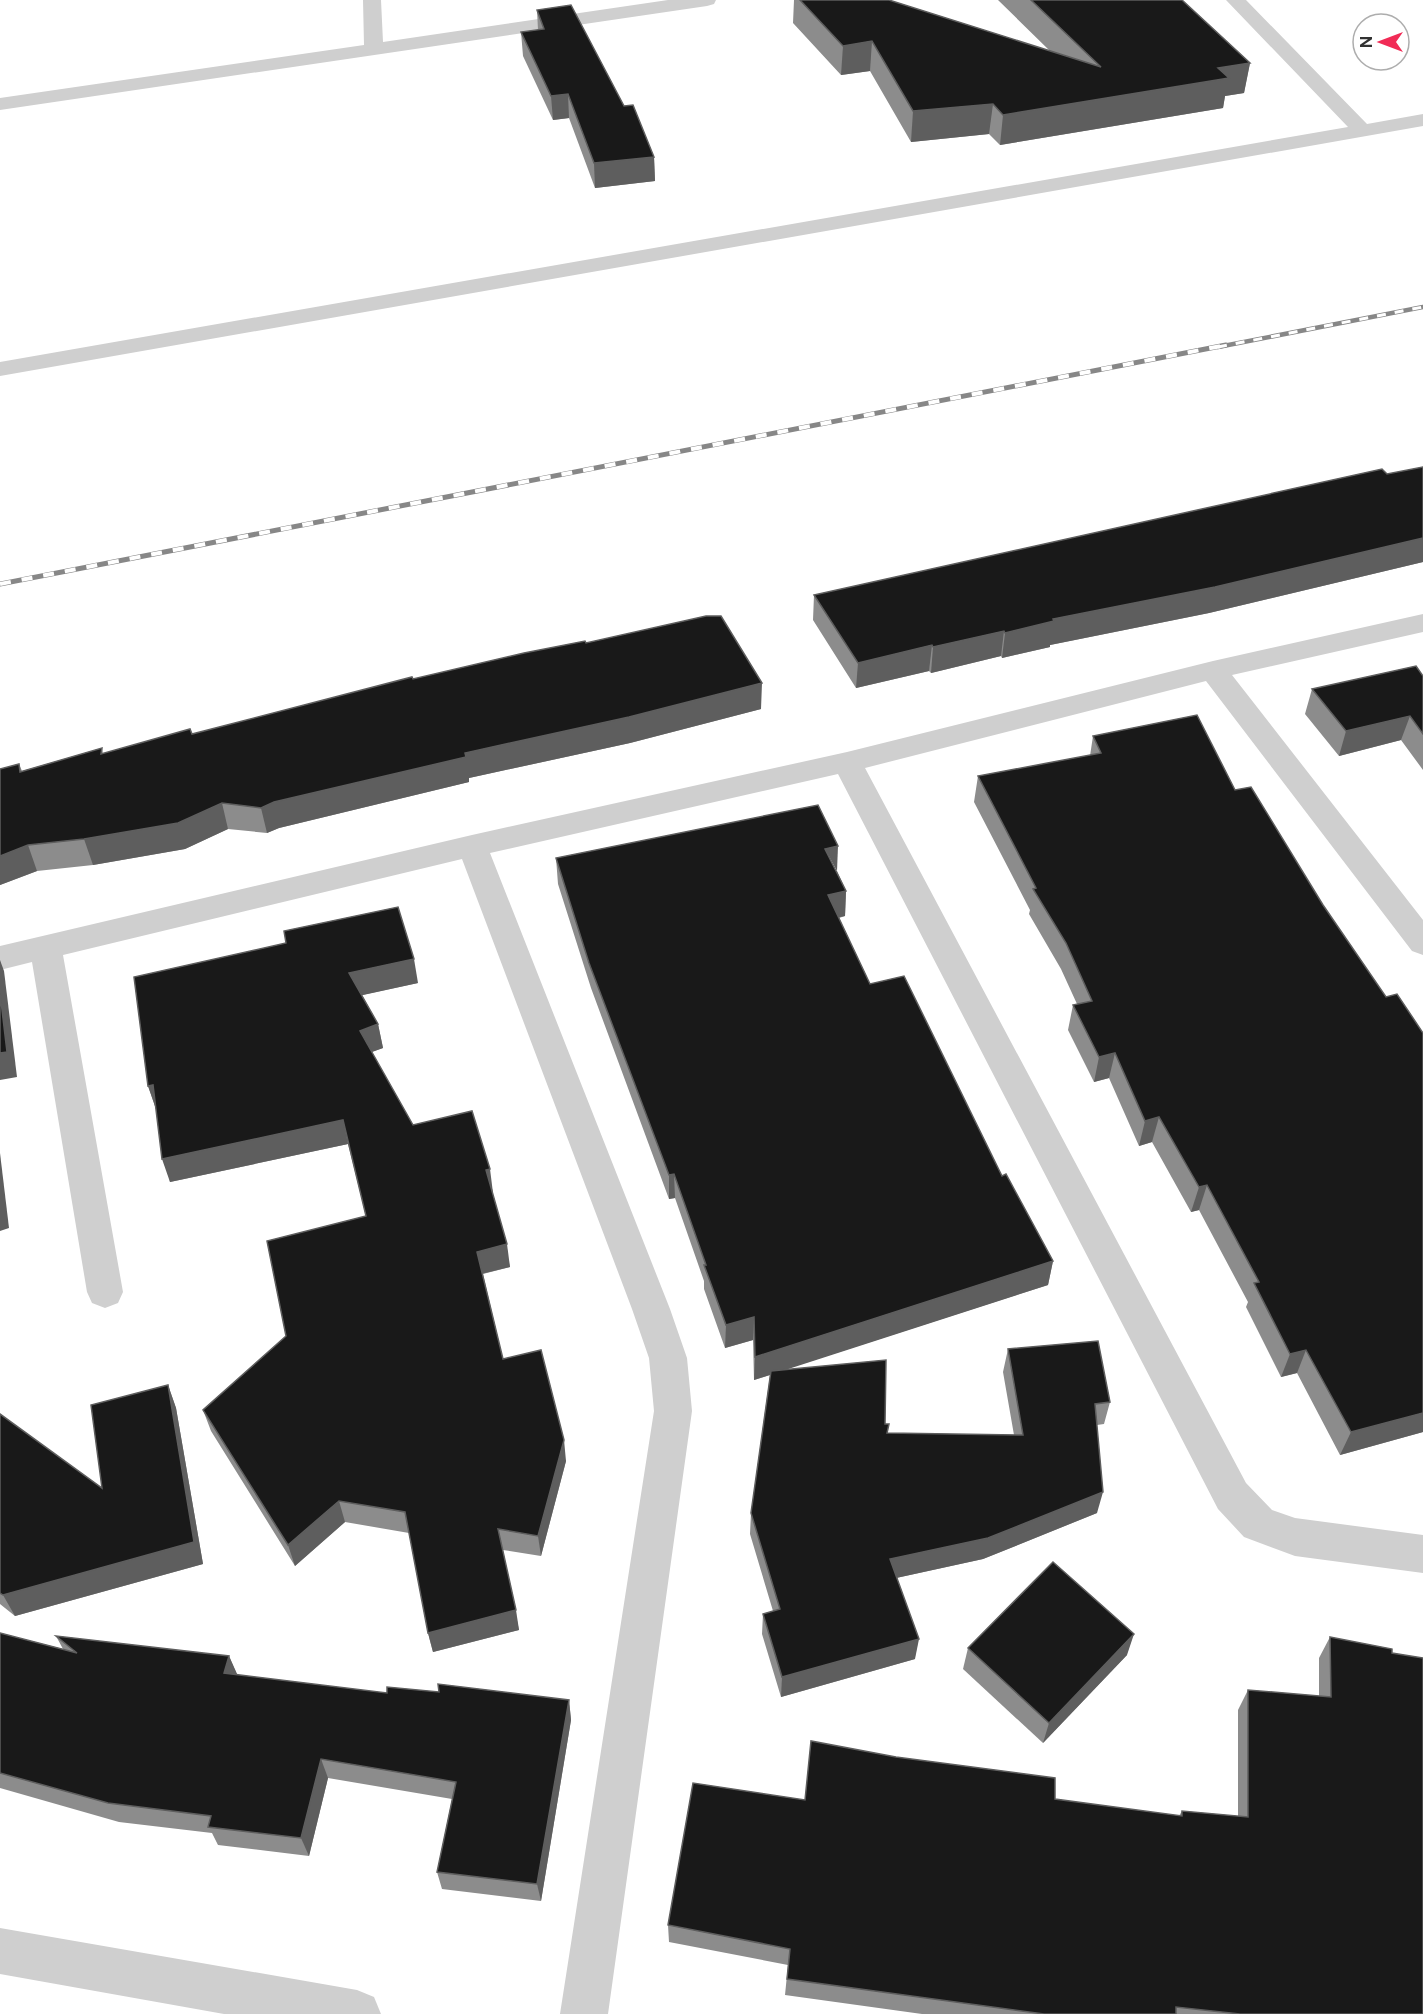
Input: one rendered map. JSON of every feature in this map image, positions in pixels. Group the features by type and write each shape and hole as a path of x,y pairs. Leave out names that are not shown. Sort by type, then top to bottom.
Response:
{"street":[{"path":"372,0 374,49"},
{"path":"0,104 707,0"},
{"path":"1235,0 1363,131"},
{"path":"0,369 1423,120"},
{"path":"0,958 472,846 848,762 1213,670 1423,623"},
{"path":"1213,670 1423,943"},
{"path":"848,762 1232,1496 1258,1524 1295,1537 1423,1554"},
{"path":"472,846 668,1358 673,1411 584,2014"},
{"path":"46,948 105,1292"},
{"path":"0,1951 357,2014"}],"building":[{"path":"800,0 889,0 1101,67 1031,0 1182,0 1250,63 1218,68 1229,78 1003,115 993,104 913,111 872,41 843,46"},
{"path":"571,5 624,106 633,105 654,157 594,163 568,94 551,96 521,32 544,29 537,10"},
{"path":"1423,467 1423,538 1215,587 1053,619 1054,621 1005,633 1004,631 933,647 932,645 858,663 814,595 1382,469 1387,474"},
{"path":"706,616 721,616 762,683 629,717 465,753 466,757 274,802 261,808 222,803 178,823 84,839 28,845 0,856 0,769 19,764 20,772 102,748 101,754 190,729 192,734 412,677 413,679 524,653 585,641 586,643"},
{"path":"1416,666 1423,676 1423,734 1410,716 1346,731 1312,689"},
{"path":"1197,715 1235,790 1251,787 1323,905 1386,997 1397,994 1423,1033 1423,1413 1351,1432 1306,1350 1290,1354 1254,1283 1259,1282 1207,1185 1199,1187 1159,1117 1145,1121 1115,1053 1099,1057 1073,1005 1092,1001 1066,943 1033,889 1036,888 978,776 1101,753 1093,736"},
{"path":"818,805 838,846 825,849 846,891 828,895 870,984 904,976 1002,1176 1006,1174 1053,1261 755,1357 754,1317 726,1325 674,1174 669,1175 589,963 556,858"},
{"path":"398,907 414,959 349,973 378,1024 360,1031 413,1125 472,1111 490,1169 486,1170 507,1244 477,1252 503,1359 541,1350 564,1440 538,1536 498,1529 516,1610 428,1633 405,1512 339,1501 288,1545 203,1410 286,1336 267,1241 366,1216 343,1120 162,1159 153,1085 148,1086 134,977 286,943 284,931"},
{"path":"0,993 7,1052 0,1053"},
{"path":"1098,1341 1110,1402 1095,1404 1103,1492 988,1538 890,1559 919,1639 782,1677 763,1614 780,1609 751,1513 771,1371 886,1360 885,1424 889,1424 887,1433 1023,1435 1008,1349"},
{"path":"168,1385 194,1542 3,1595 0,1593 0,1414 102,1488 91,1405"},
{"path":"1053,1562 1134,1634 1049,1723 968,1648"},
{"path":"0,1633 77,1653 56,1636 229,1656 224,1673 387,1693 387,1687 439,1692 438,1684 569,1700 537,1884 437,1872 456,1782 321,1759 301,1838 208,1827 211,1816 108,1803 0,1773"},
{"path":"1330,1637 1392,1649 1392,1653 1423,1658 1423,2014 1240,2014 1176,2007 1176,2014 1044,2014 787,1979 790,1949 668,1925 693,1783 805,1800 811,1741 896,1757 1055,1778 1055,1799 1182,1816 1182,1811 1248,1817 1248,1690 1331,1697"}],"railway":[{"path":"1218,347 1423,307"},
{"path":"0,584 1226,345"}]}
